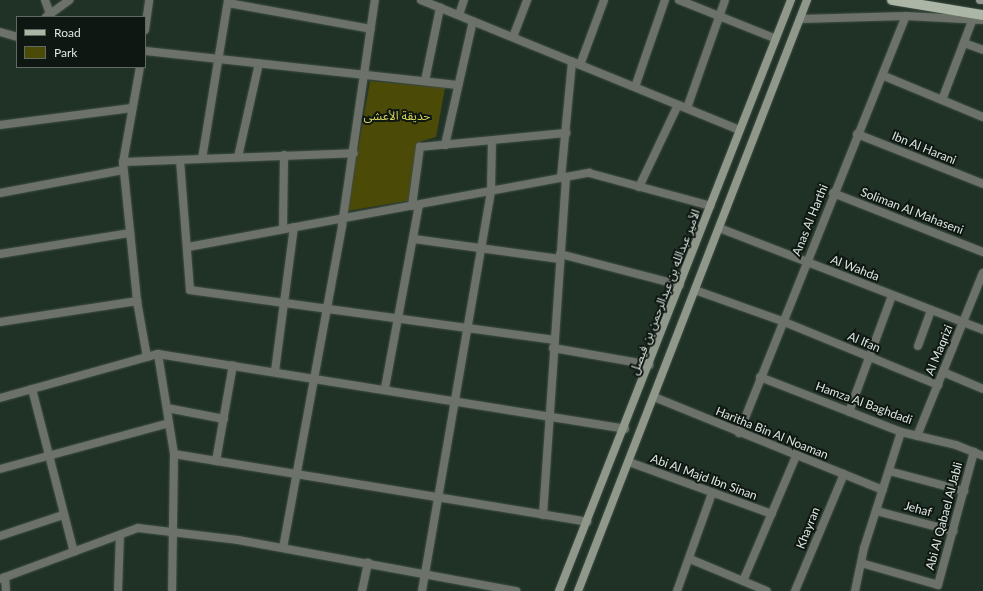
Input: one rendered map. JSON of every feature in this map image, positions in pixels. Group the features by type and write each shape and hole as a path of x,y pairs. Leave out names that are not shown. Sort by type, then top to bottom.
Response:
{"main road":[{"name":"الأمير عبدالله بن عبدالرحمن بن فيصل","path":"559,591 625,429 774,38 791,0"},
{"path":"578,591 807,0"},
{"path":"892,0 983,15"}],"street":[{"path":"45,0 48,15 69,0"},
{"path":"146,22 149,0"},
{"path":"283,548 343,219 366,75 375,0"},
{"path":"421,0 740,130"},
{"path":"459,15 464,0"},
{"path":"513,37 527,0"},
{"path":"580,65 604,0"},
{"path":"635,87 665,0"},
{"path":"679,0 774,38"},
{"path":"687,108 725,0"},
{"path":"784,0 786,12"},
{"path":"202,159 228,2 371,29"},
{"path":"426,81 440,8"},
{"path":"800,19 906,16 972,21 983,20"},
{"name":"Anas Al Harthi","path":"739,433 833,193 857,134 884,76 906,16"},
{"path":"445,145 473,21"},
{"path":"942,100 972,21"},
{"path":"0,32 16,37"},
{"path":"964,42 983,50"},
{"path":"146,51 458,85"},
{"path":"543,515 547,416 560,257 566,133 572,62"},
{"path":"238,157 259,63"},
{"path":"140,68 123,166 137,301 147,357"},
{"path":"884,76 983,117"},
{"path":"639,186 678,105"},
{"path":"0,124 132,108"},
{"path":"385,388 414,239 420,147 566,133"},
{"name":"Ibn Al Harani","path":"857,134 983,184"},
{"path":"422,591 491,191 492,141"},
{"path":"0,192 123,166 180,160 354,153"},
{"path":"283,229 284,156"},
{"path":"180,160 188,247 190,290 284,301 327,310 398,318 467,329 553,344 650,365"},
{"path":"188,247 589,173 711,206"},
{"name":"Soliman Al Mahaseni","path":"833,193 983,252"},
{"path":"275,370 294,227"},
{"name":"Al Wahda","path":"719,228 983,330"},
{"path":"0,254 130,233"},
{"path":"414,239 560,257 680,285"},
{"name":"Al Maqrizi","path":"917,436 983,274"},
{"name":"Al Ifan","path":"695,290 782,321 938,385"},
{"path":"849,412 892,296"},
{"path":"0,322 137,301"},
{"path":"918,346 931,310"},
{"path":"158,354 174,454 172,591"},
{"path":"0,398 158,354 315,376 625,429"},
{"path":"216,462 233,364"},
{"path":"943,372 983,389"},
{"name":"Hamza Al Baghdadi","path":"760,377 901,432 974,452 983,456"},
{"path":"32,389 51,455 63,515 74,552"},
{"name":"Haritha Bin Al Noaman","path":"654,397 739,433 883,490"},
{"path":"167,408 224,419"},
{"path":"0,469 169,423"},
{"path":"855,591 861,563 876,511 901,432"},
{"name":"Abi Al Qabael Al Jabli","path":"861,563 938,585 974,452"},
{"path":"174,454 438,499 587,522"},
{"path":"743,581 796,456"},
{"name":"Abi Al Majd Ibn Sinan","path":"629,462 772,514"},
{"path":"889,471 964,491"},
{"name":"Khayran","path":"795,591 844,474"},
{"path":"676,591 690,558 712,493"},
{"name":"Jehaf","path":"876,511 953,531"},
{"path":"0,536 63,515"},
{"path":"6,591 2,578 138,528 283,548 425,574 476,587 516,591"},
{"path":"118,591 120,535"},
{"path":"690,558 767,591"},
{"path":"362,591 368,564"}],"green space":[{"name":"حديقة الأعشى","path":"370,81 445,88 436,137 419,142 413,200 347,211"}]}
